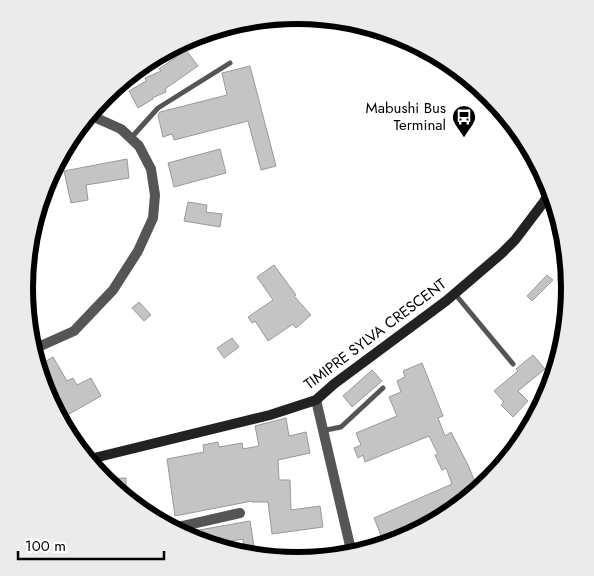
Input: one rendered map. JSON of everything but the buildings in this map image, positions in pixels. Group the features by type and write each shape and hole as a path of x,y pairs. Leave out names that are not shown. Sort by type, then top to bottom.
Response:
{"street":[{"path":"40,346 74,331 113,290 138,251 153,218 155,195 151,169 140,146 121,129 94,118"},
{"name":"TIMIPRE SYLVA CRESCENT","path":"95,459 270,415 316,400 334,384 455,294 508,247 545,199"},
{"path":"316,400 350,547"},
{"path":"182,526 240,513"}],"lane":[{"path":"131,138 158,108 230,63"},
{"path":"543,203 548,207"},
{"path":"455,294 513,364"},
{"path":"322,424 326,430 341,427 383,388"}],"place":[{"name":"Mabushi Bus Terminal","path":"464,138"}]}
